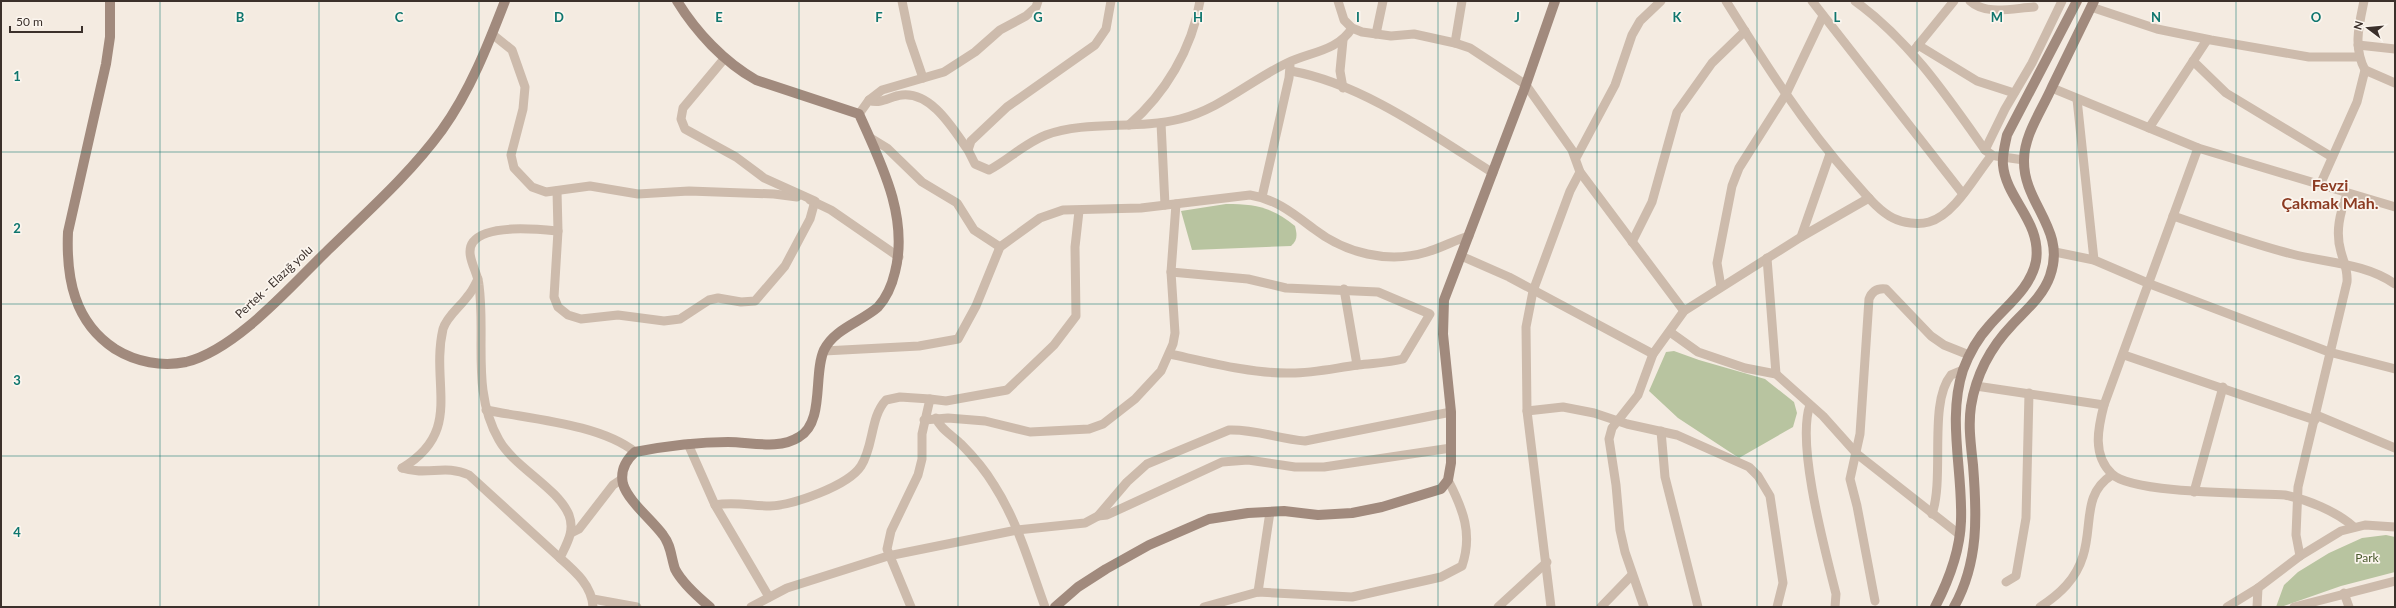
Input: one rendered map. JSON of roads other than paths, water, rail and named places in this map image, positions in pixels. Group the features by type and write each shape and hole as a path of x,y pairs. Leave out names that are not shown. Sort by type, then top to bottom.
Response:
{"main road":[{"name":"Pertek - Elazığ yolu","path":"110,1 110,37 106,64 68,232 67,256 69,277 80,312 91,328 105,342 121,352 155,364 187,361 207,352 240,332 256,319 362,216 442,130 469,84 506,1"},
{"path":"677,1 724,59 756,80 859,114 897,213 899,257 893,281 887,295 879,306 866,317 833,336 824,351 812,422 800,437 778,443 729,442 688,444 635,452 624,465 622,479 628,494 664,536 670,548 676,570 681,578 710,607"},
{"path":"1055,607 1078,587 1149,545 1209,520 1248,513 1270,512 1318,515 1352,513 1382,507 1441,488 1448,480 1451,448 1451,412 1443,334 1448,287 1469,236 1526,85 1555,1"},
{"path":"1935,607 1950,576 1960,535 1956,405 1963,370 1978,339 2028,281 2036,260 2036,245 2032,229 2005,176 2003,158 2008,135 2077,1"},
{"path":"1954,607 1970,565 1976,530 1977,513 1970,426 1976,386 1981,369 1999,339 2043,290 2050,277 2055,252 2048,224 2027,183 2024,160 2029,136 2093,4"}],"street":[{"path":"902,1 910,40 923,78"},
{"path":"859,114 869,100 882,90 944,72 974,52 1000,30 1026,16 1036,7 1038,1"},
{"path":"968,150 971,141 1006,107 1095,45 1106,30 1111,1"},
{"path":"1129,126 1148,108 1184,54 1200,1"},
{"path":"1338,1 1344,20 1352,28 1362,32 1391,36 1414,34 1455,43 1470,48 1526,85 1576,158 1580,172 1684,311"},
{"path":"1376,34 1383,1"},
{"path":"1455,43 1462,1"},
{"path":"1576,158 1612,91 1632,34 1640,21 1661,1"},
{"path":"1726,1 1786,94 1830,154 1869,198 1893,218 1917,223 1930,222 1953,206 1963,194 1988,153 2014,93 2032,63 2062,1"},
{"path":"1812,1 1963,194"},
{"path":"1855,1 1881,20 1912,53 1988,153 2003,158 2024,160"},
{"path":"1912,53 1954,1"},
{"path":"1970,1 1977,7 1988,10 2034,7"},
{"path":"2320,185 2357,102 2365,70 2359,57 2357,35 2364,1"},
{"path":"2093,4 2157,29 2207,40 2309,57 2359,57"},
{"path":"1721,287 1717,263 1732,186 1748,151 1786,94 1824,16"},
{"path":"869,100 878,102 901,95 917,96 943,116 968,150 975,164 989,170 1045,135 1068,129 1129,126 1161,123 1182,119 1218,104 1332,47 1343,40 1352,28"},
{"path":"1632,242 1652,202 1677,112 1712,62 1745,31"},
{"path":"492,34 512,50 525,87 523,109 511,155 514,168 532,187 546,192 590,186 638,194 689,190 774,194 816,201"},
{"path":"1343,40 1340,71 1343,88"},
{"path":"2149,128 2207,40"},
{"path":"1918,45 1977,81 2014,93"},
{"path":"2358,45 2395,49"},
{"path":"724,59 684,108 681,119 685,129 736,157 764,178 816,201 899,257"},
{"path":"2193,61 2226,93 2332,157"},
{"path":"1290,67 1334,83 1398,114 1493,173"},
{"path":"1262,197 1290,67"},
{"path":"2365,70 2395,83"},
{"path":"2052,88 2198,148 2347,194 2395,207"},
{"path":"2077,99 2094,260"},
{"path":"1161,123 1165,205"},
{"path":"869,137 887,148 922,182 957,203 974,230 1000,247"},
{"path":"2198,148 2172,216 2150,284 2104,405 2098,429 2098,439 2103,460 2112,475 2151,486 2194,492 2285,495 2298,498 2342,517 2354,527"},
{"path":"1801,237 1830,154"},
{"path":"1552,607 1527,411 1526,327 1533,291 1570,191 1580,172"},
{"path":"557,191 558,231 554,297 558,308 568,315 581,319 618,315 664,321 680,319 709,300 718,298 741,302 756,301 785,266 810,219 816,201"},
{"path":"2300,556 2296,544 2300,476 2347,282 2346,264 2341,253 2338,232 2341,213 2347,194"},
{"path":"824,351 919,346 958,339 976,306 1000,247 1040,218 1063,210 1078,211 1165,205 1239,195 1262,197 1288,210 1330,240 1362,253 1385,257 1410,256 1440,248 1469,236"},
{"path":"1644,607 1632,575 1620,530 1616,485 1609,444 1610,433 1638,395 1653,354 1684,311 1801,237 1869,198"},
{"path":"924,420 936,418 985,421 1030,432 1097,428 1134,399 1156,378 1170,354 1175,333 1171,272 1176,204"},
{"path":"715,505 733,502 771,506 818,494 854,474 861,467 870,445 878,412 886,400 900,397 946,401 1007,390 1054,345 1076,316 1075,246 1078,211"},
{"path":"2172,216 2272,249 2316,260 2346,264 2395,284"},
{"path":"558,231 502,230 483,233 472,242 470,254 478,279 482,391 486,410 494,430 505,449 564,506 570,520 571,533 560,558"},
{"path":"2055,252 2094,260 2150,284 2329,352 2395,369"},
{"path":"1461,256 1533,291 1653,354"},
{"path":"1767,258 1776,374"},
{"path":"1171,272 1248,280 1286,288 1344,289 1378,292 1430,314 1444,314"},
{"path":"478,279 468,297 447,320 444,327 441,348 441,408 434,438 418,458 402,468 421,473 455,470 469,475 560,558 586,585 593,603 637,607"},
{"path":"1344,289 1357,365"},
{"path":"1875,602 1857,506 1850,479 1857,454 1869,299 1874,291 1886,289 1931,336 1944,345 1969,355"},
{"path":"1170,354 1226,366 1289,373 1329,371 1357,365 1403,359 1430,314"},
{"path":"1670,332 1698,352 1745,368 1776,374 1810,404 1857,454 1960,535"},
{"path":"2124,355 2315,417 2395,448"},
{"path":"1932,514 1938,490 1938,434 1943,390 1951,375 1963,370"},
{"path":"1976,386 2104,405"},
{"path":"2194,492 2223,387"},
{"path":"2006,582 2016,576 2024,529 2029,393"},
{"path":"911,607 888,556 887,549 891,531 918,475 924,420 930,399"},
{"path":"1810,404 1805,417 1809,468 1836,594 1835,607"},
{"path":"1527,411 1552,407 1577,408 1617,422 1662,431 1693,442 1749,468 1765,486 1770,496 1783,583 1777,607"},
{"path":"486,410 603,434 623,443 635,452"},
{"path":"751,607 793,586 888,556 1017,530 1085,523 1098,516 1127,482 1147,464 1229,430 1243,430 1280,439 1305,441 1451,412"},
{"path":"936,418 939,424 961,444 984,469 1005,503 1017,530 1045,607"},
{"path":"1662,431 1665,477 1698,607"},
{"path":"688,444 715,505 769,597"},
{"path":"1098,516 1107,515 1222,462 1248,460 1295,467 1324,467 1451,448"},
{"path":"2040,607 2065,588 2079,567 2086,545 2093,495 2103,481 2112,475"},
{"path":"571,533 579,529 614,485 622,479"},
{"path":"1204,607 1258,592 1352,597 1441,577 1462,566 1467,551 1463,508 1448,480"},
{"path":"1258,592 1270,512"},
{"path":"2227,607 2258,588 2300,556 2341,531 2365,525 2395,527"},
{"path":"1498,607 1547,562"},
{"path":"1601,607 1632,575"},
{"path":"2294,607 2395,580"},
{"path":"2257,607 2258,588"},
{"path":"2344,593 2349,607"}],"district":[{"name":"Fevzi Çakmak Mah.","path":"2330,194"}],"park label":[{"name":"Park","path":"2367,558"}]}
